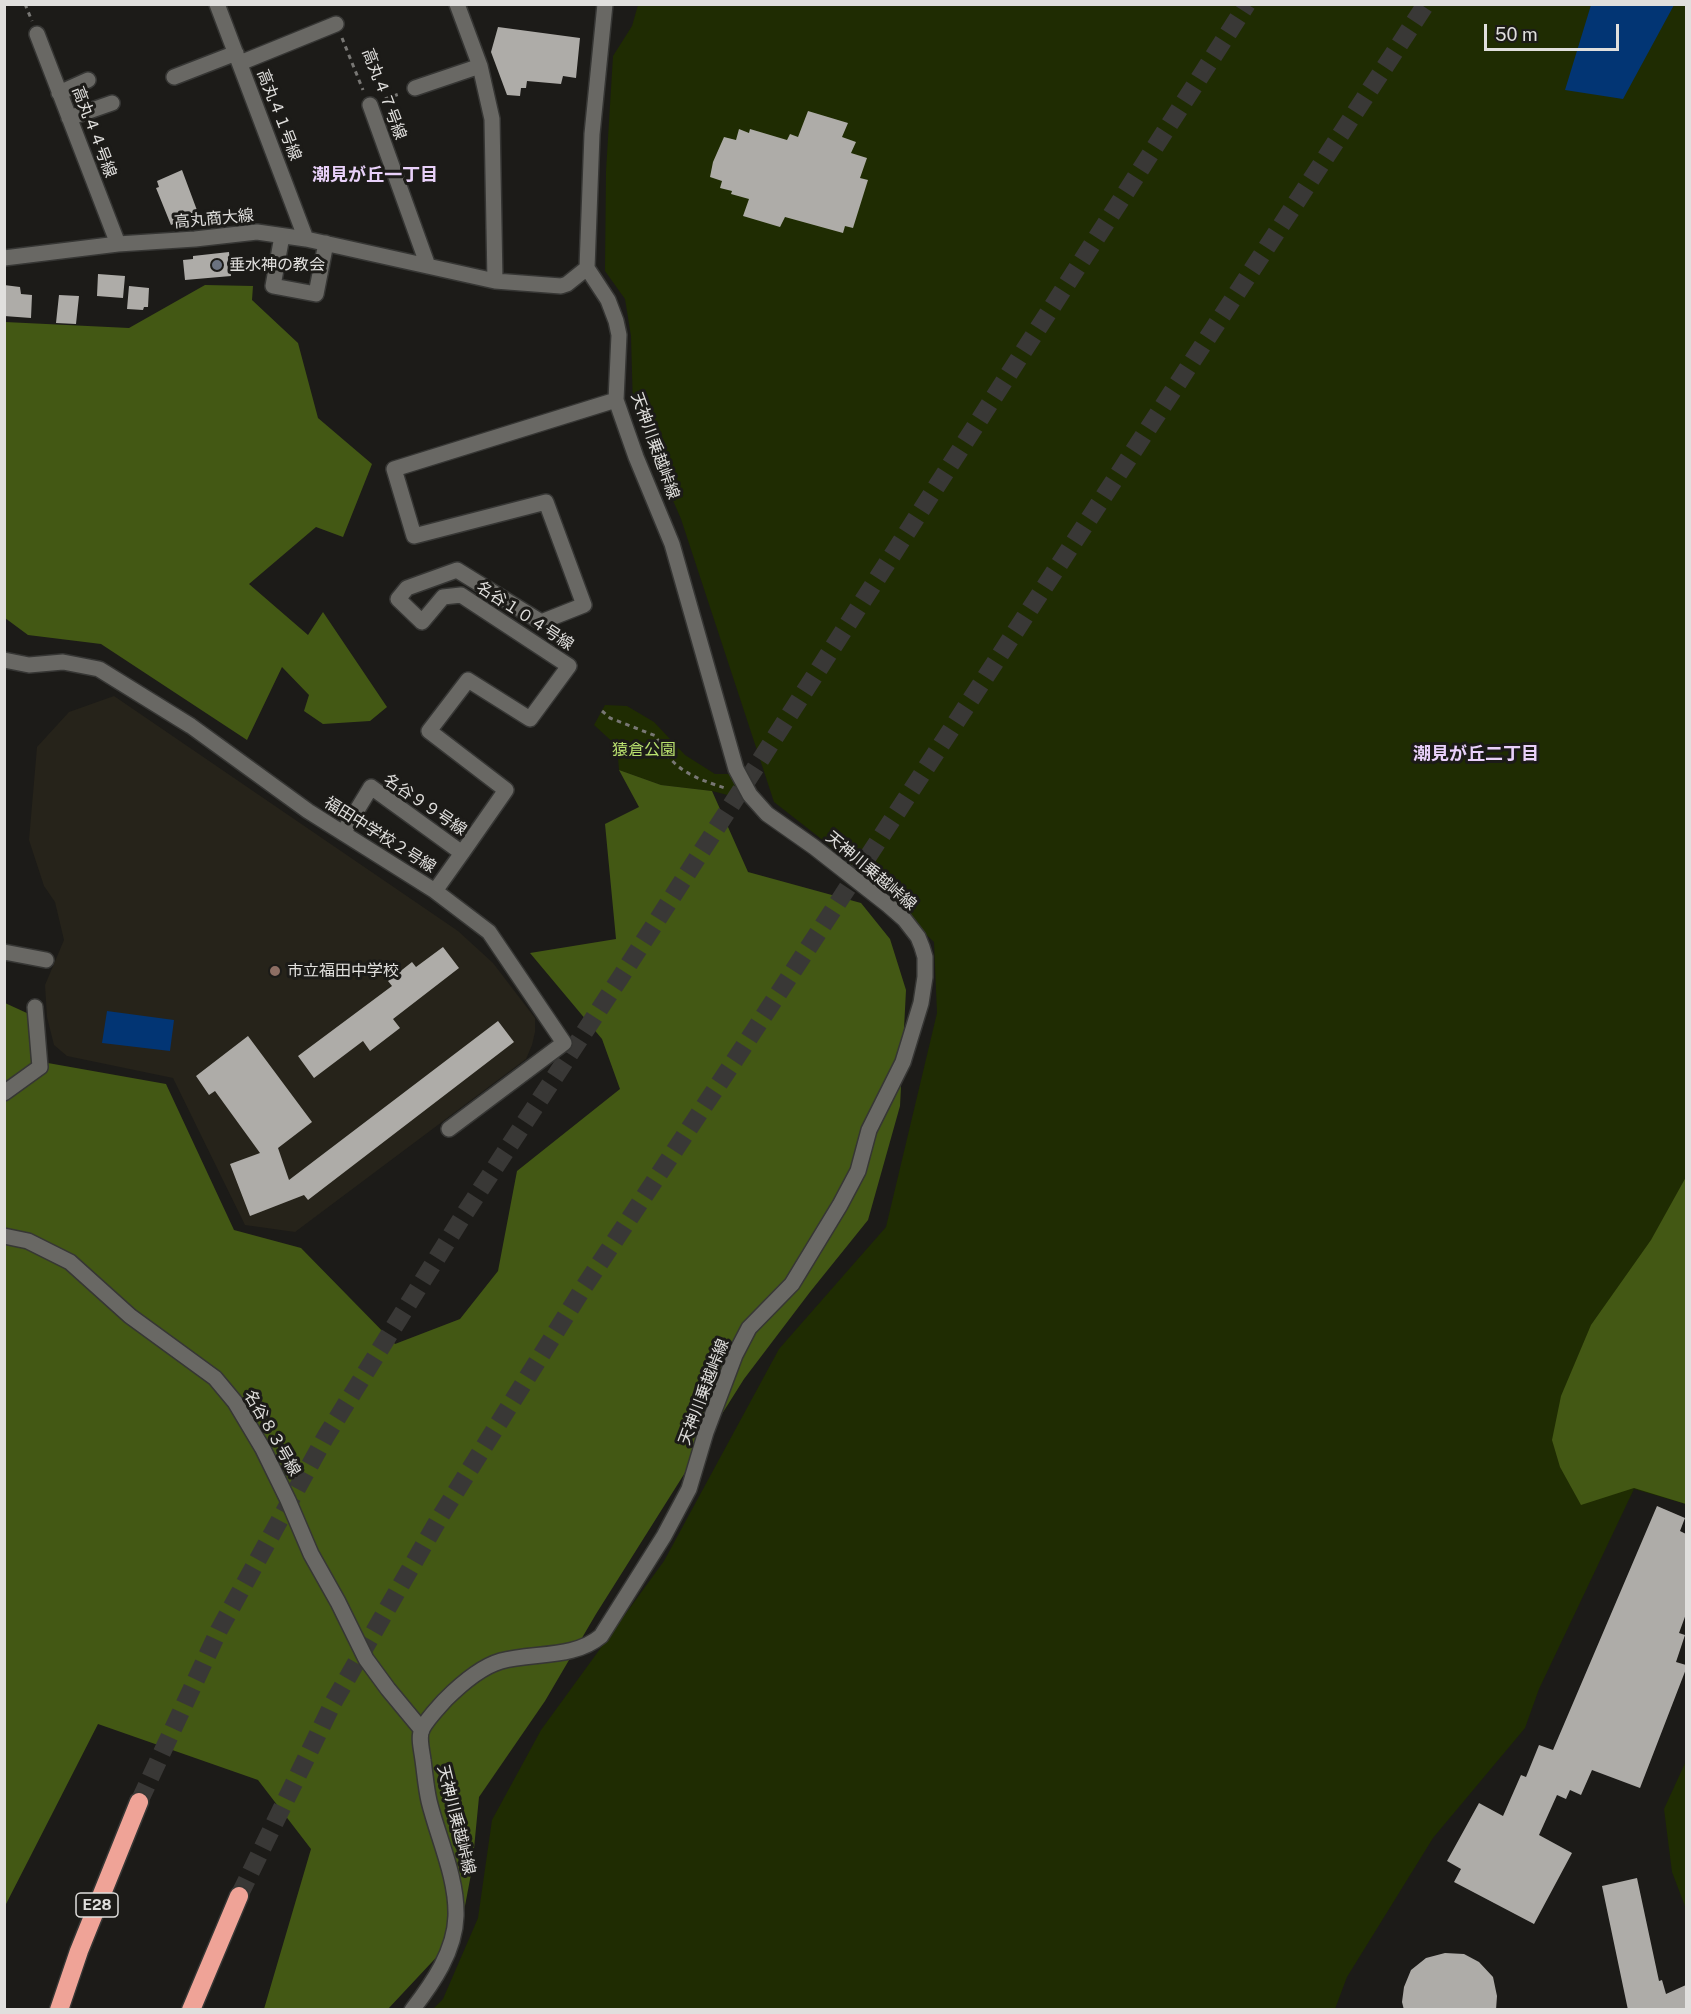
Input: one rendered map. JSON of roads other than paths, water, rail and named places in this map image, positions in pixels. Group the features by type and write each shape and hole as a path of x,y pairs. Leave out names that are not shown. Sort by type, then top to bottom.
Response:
{"highway":[{"name":"E28","path":"58,2010 79,1951 139,1802"},
{"path":"191,2010 239,1896"}],"street":[{"name":"高丸４１号線","path":"217,4 306,239"},
{"path":"457,4 480,66 492,119 495,280 561,286 587,268 592,134 604,4"},
{"path":"174,77 238,58 336,24"},
{"name":"高丸４４号線","path":"37,34 118,244"},
{"path":"415,88 480,66"},
{"path":"59,93 88,80"},
{"path":"69,118 112,103"},
{"name":"高丸４７号線","path":"370,105 428,266"},
{"name":"高丸商大線","path":"4,258 118,244 256,232 326,243 495,280"},
{"path":"282,236 273,286 316,294 326,243"},
{"name":"天神川乗越峠線","path":"412,2010 425,1994 443,1963 454,1933 456,1917 450,1874 429,1799 421,1746 422,1730 452,1694 467,1680 487,1667 500,1661 556,1653 591,1644 601,1636 664,1536 689,1489 706,1432 735,1355 749,1328 792,1284 858,1171 869,1130 903,1062 921,1003 925,977 925,957 918,937 904,919 814,847 767,814 750,795 736,769 672,544 636,457 616,400 618,328 609,300 587,268"},
{"name":"名谷１０４号線","path":"462,853 506,790 429,731 468,680 530,719 569,666 460,595 443,597 422,622 398,598 407,588 457,570 541,622 584,605 546,502 414,536 394,469 616,400"},
{"name":"福田中学校２号線","path":"4,660 29,665 63,662 99,669 191,726 308,811 435,891 489,932 564,1043 449,1129"},
{"name":"名谷９９号線","path":"343,832 371,787 462,853 435,891"},
{"path":"4,952 46,960"},
{"path":"4,1093 40,1067 36,1007"},
{"name":"名谷８３号線","path":"4,1236 28,1241 70,1262 130,1316 215,1378 235,1402 263,1449 288,1500 310,1554 338,1602 366,1659 422,1730"}],"water":[{"path":"1591,5 1674,5 1623,99 1565,90"},
{"path":"107,1011 174,1020 170,1051 102,1043"}],"tunnel":[{"path":"139,1802 219,1630 326,1436 463,1216 620,978 1247,4"},
{"path":"239,1896 333,1703 440,1517 582,1290 1426,4"}],"place":[{"name":"垂水神の教会","path":"217,265"},
{"name":"市立福田中学校","path":"275,971"}],"district":[{"name":"潮見が丘一丁目","path":"375,175"},
{"name":"潮見が丘二丁目","path":"1476,754"}],"park label":[{"name":"猿倉公園","path":"644,750"}]}
